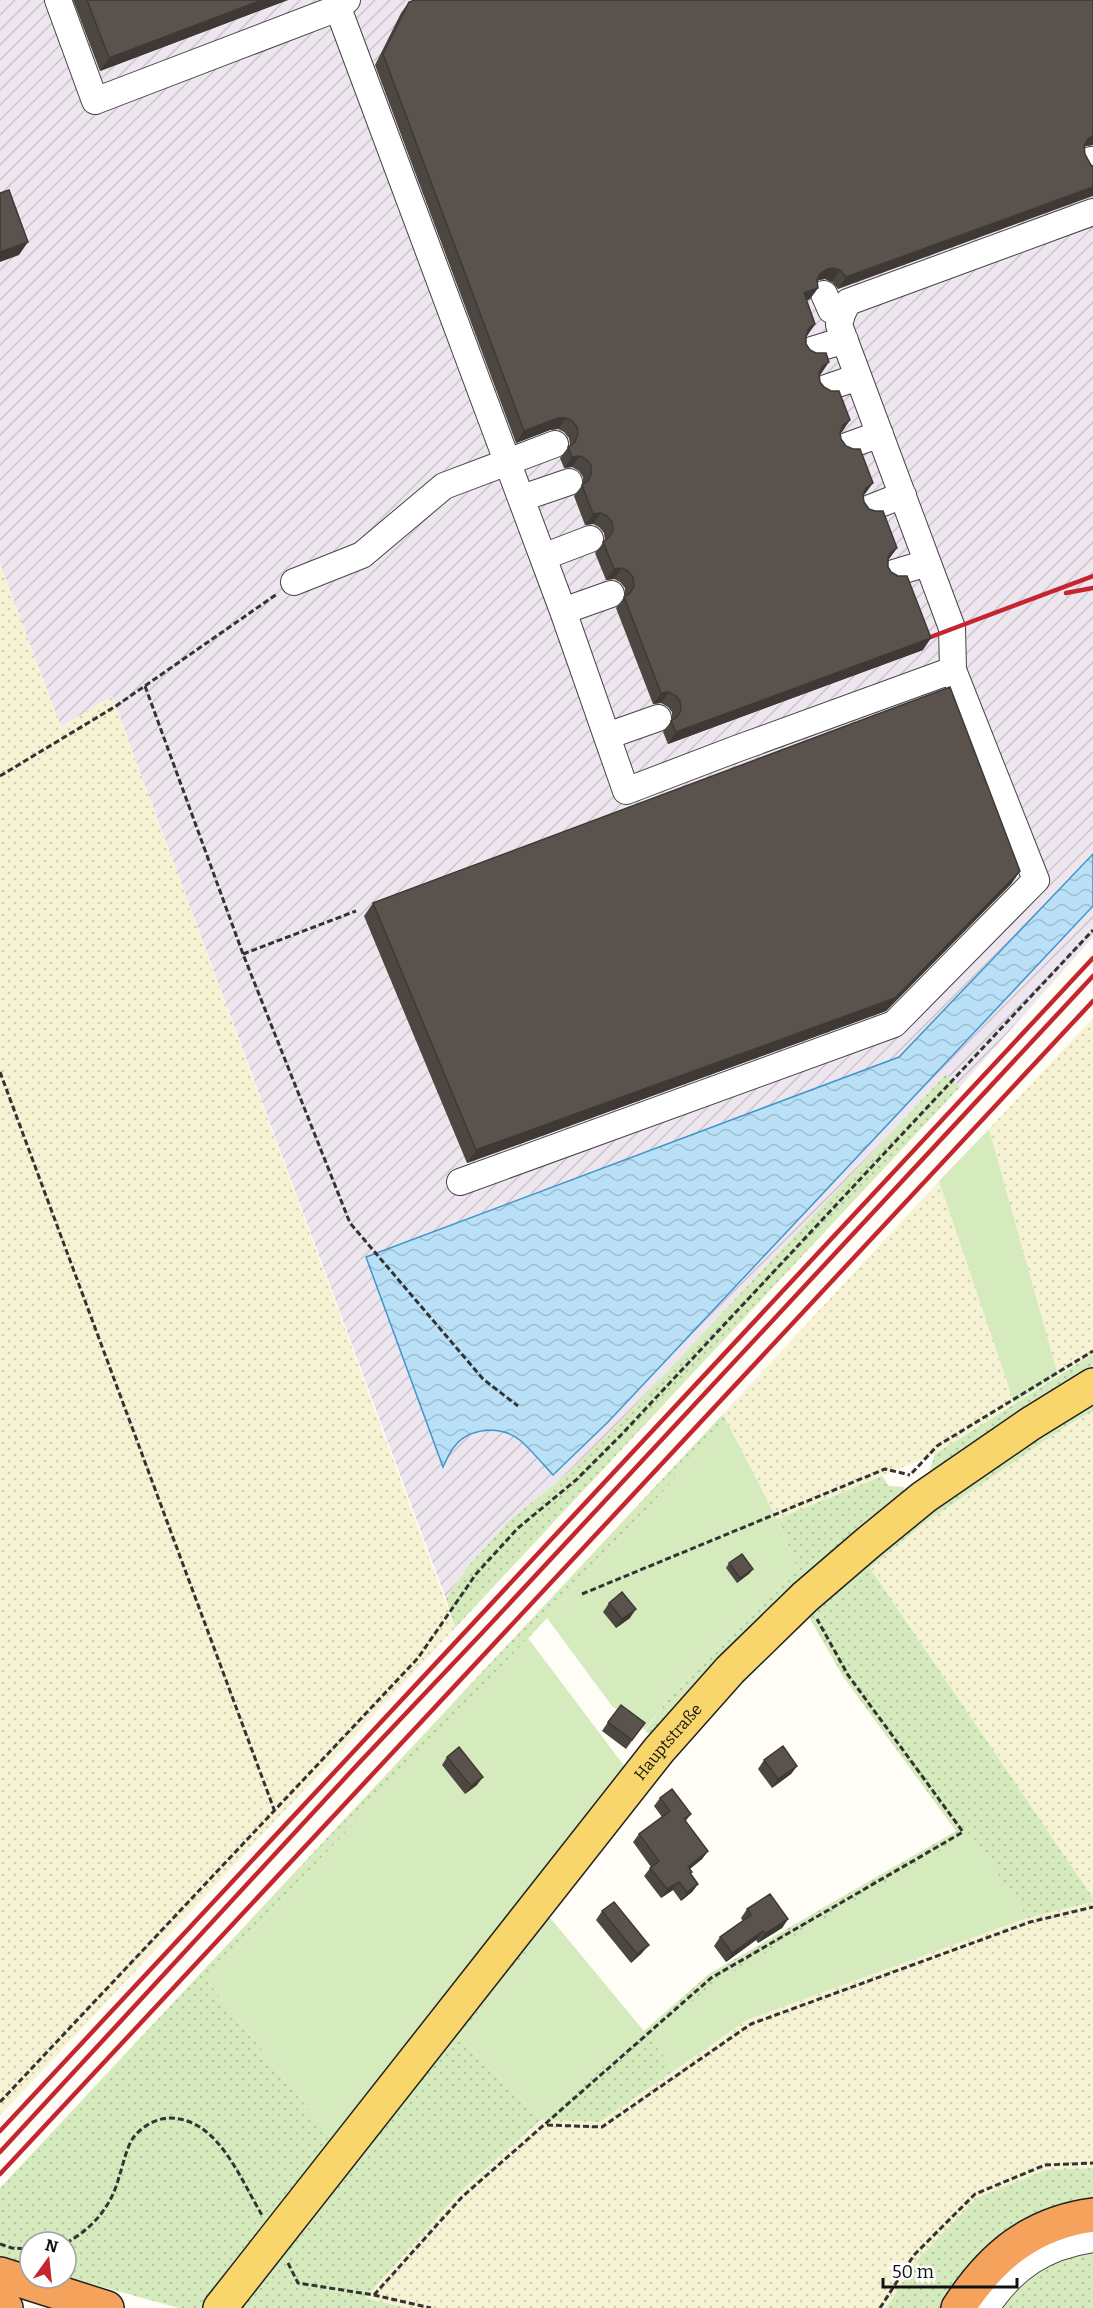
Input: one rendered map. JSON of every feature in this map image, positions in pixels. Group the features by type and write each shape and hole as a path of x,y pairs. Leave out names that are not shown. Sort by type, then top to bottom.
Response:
{"highway":[{"path":"958,2308 995,2261 1014,2245 1034,2232 1057,2222 1093,2215"},
{"path":"0,2274 107,2308"},
{"path":"0,2306 6,2308"}],"main road":[{"name":"Hauptstraße","path":"220,2308 281,2248 541,1899 658,1750 730,1670 811,1608 917,1486 1030,1424 1093,1386"}],"lane":[{"path":"58,0 95,101 308,9 342,4 627,791 952,670"},
{"path":"460,1182 894,1024 1036,880 952,670 951,628 839,324 848,302 899,275 1024,229 1093,213"},
{"path":"824,294 831,310 842,314"},
{"path":"812,350 845,340"},
{"path":"826,387 856,373"},
{"path":"847,446 880,434"},
{"path":"294,582 362,555 444,486 555,444"},
{"path":"522,498 569,482"},
{"path":"870,508 903,495"},
{"path":"543,557 590,539"},
{"path":"894,573 927,563"},
{"path":"563,611 611,594"},
{"path":"607,736 658,718"},
{"path":"986,2308 997,2292 1021,2267 1056,2247 1093,2239"}],"path":[{"path":"0,776 146,686 294,582"},
{"path":"146,686 243,954 350,1223 483,1379 518,1406"},
{"path":"243,954 356,911"},
{"path":"0,2102 418,1658 476,1574 518,1528 576,1480 622,1434 1093,930"},
{"path":"0,1074 274,1812"},
{"path":"582,1594 885,1469 917,1486 937,1446 1093,1351"},
{"path":"374,2295 462,2197 711,1978 963,1832 848,1675 811,1608"},
{"path":"545,2124 602,2127 751,2024 1030,1922 1093,1907"},
{"path":"78,2236 99,2218 115,2194 133,2139 143,2128 165,2118 179,2119 193,2122 205,2129 220,2144 281,2248 298,2283 374,2295 431,2308"},
{"path":"880,2308 914,2255 975,2194 1045,2165 1093,2163"},
{"path":"0,2244 18,2247"}],"shaded area":[{"path":"0,0 1093,0 1093,937 960,1087 946,1074 615,1427 569,1472 510,1520 468,1566 446,1599 112,696 61,727 0,564"},
{"path":"0,564 61,727 112,696 455,1628 0,2116"},
{"path":"1093,1018 1093,1354 1058,1375 989,1129"},
{"path":"939,1181 1014,1403 935,1454 777,1519 723,1414"},
{"path":"1093,1411 1093,1898 870,1568 922,1525 1068,1425"},
{"path":"1093,1902 1093,2168 1046,2170 918,2259 886,2308 407,2308 364,2298 459,2193 542,2120 600,2122 747,2020 1027,1918"}],"green space":[{"path":"946,1074 960,1087 455,1628 446,1599 468,1566 510,1520 569,1472 615,1427"},
{"path":"989,1129 1058,1375 1014,1403 939,1181"},
{"path":"1093,1354 1093,1370 927,1479 935,1454"},
{"path":"1093,1399 1093,1411 1068,1425 922,1525 870,1568 1093,1898 1093,1902 1027,1918 970,1834 650,2038 675,2070 600,2122 541,2120 459,2193 365,2298 407,2308 237,2308 545,1912 552,1920 459,2037 542,2120 709,1974 956,1831 844,1678 806,1612 879,1547"},
{"path":"723,1414 727,1422 547,1618 207,1980 337,2145 209,2308 179,2308 78,2280 78,2230 18,2230 18,2262 0,2256 0,2188"},
{"path":"727,1422 777,1519 797,1569 670,1696 645,1730 612,1706 547,1618"},
{"path":"882,1476 889,1486 904,1487 902,1500 655,1739 645,1731 670,1696 797,1569 777,1519"},
{"path":"528,1638 628,1771 337,2145 207,1980"},
{"path":"970,1833 1027,1918 747,2020 675,2070 650,2038 714,1983"},
{"path":"552,1920 644,2031 542,2120 459,2037"},
{"path":"1093,2168 1093,2204 942,2308 886,2308 918,2259 977,2198 1046,2170"},
{"path":"1093,2227 1093,2308 971,2308"}],"water":[{"path":"1093,854 1093,906 608,1422 553,1475 521,1441 505,1432 486,1430 460,1440 443,1467 366,1257 899,1057"}],"building":[{"path":"87,0 262,0 109,58"},
{"path":"415,0 1093,0 1093,135 1084,146 1085,154 1093,166 1093,187 846,277 840,270 827,269 820,274 817,280 818,288 804,293 815,324 809,328 806,344 816,353 826,353 829,362 819,373 820,382 831,391 839,391 850,420 843,425 840,433 841,439 846,446 860,449 873,483 866,488 863,495 864,502 869,509 883,511 897,548 888,558 888,567 898,576 907,576 931,638 676,732 671,721 681,710 680,701 669,692 661,693 624,597 634,586 633,577 622,568 614,569 603,542 613,531 612,522 601,513 593,514 582,485 588,481 591,465 580,456 572,457 568,447 575,442 578,434 577,427 566,418 558,418 524,431 383,54 409,2"},
{"path":"9,190 28,242 0,252 0,193"},
{"path":"950,687 1020,871 895,998 476,1150 373,903"},
{"path":"742,1554 753,1569 740,1578 729,1563"},
{"path":"622,1592 636,1609 622,1619 609,1603"},
{"path":"621,1705 645,1723 632,1740 608,1722"},
{"path":"783,1746 797,1766 778,1779 764,1760"},
{"path":"459,1747 483,1777 471,1786 447,1757"},
{"path":"672,1789 691,1814 684,1819 708,1851 688,1867 698,1884 687,1892 679,1882 667,1889 650,1868 659,1861 639,1834 670,1811 660,1798"},
{"path":"770,1894 788,1919 765,1934 763,1931 732,1953 720,1937 751,1915 747,1909"},
{"path":"614,1902 649,1945 637,1954 602,1911"}],"railway":[{"path":"920,641 1093,576"},
{"path":"1066,593 1093,588"},
{"path":"0,2131 1093,958"},
{"path":"0,2152 358,1764 1093,976"},
{"path":"0,2174 1093,1001"}]}
